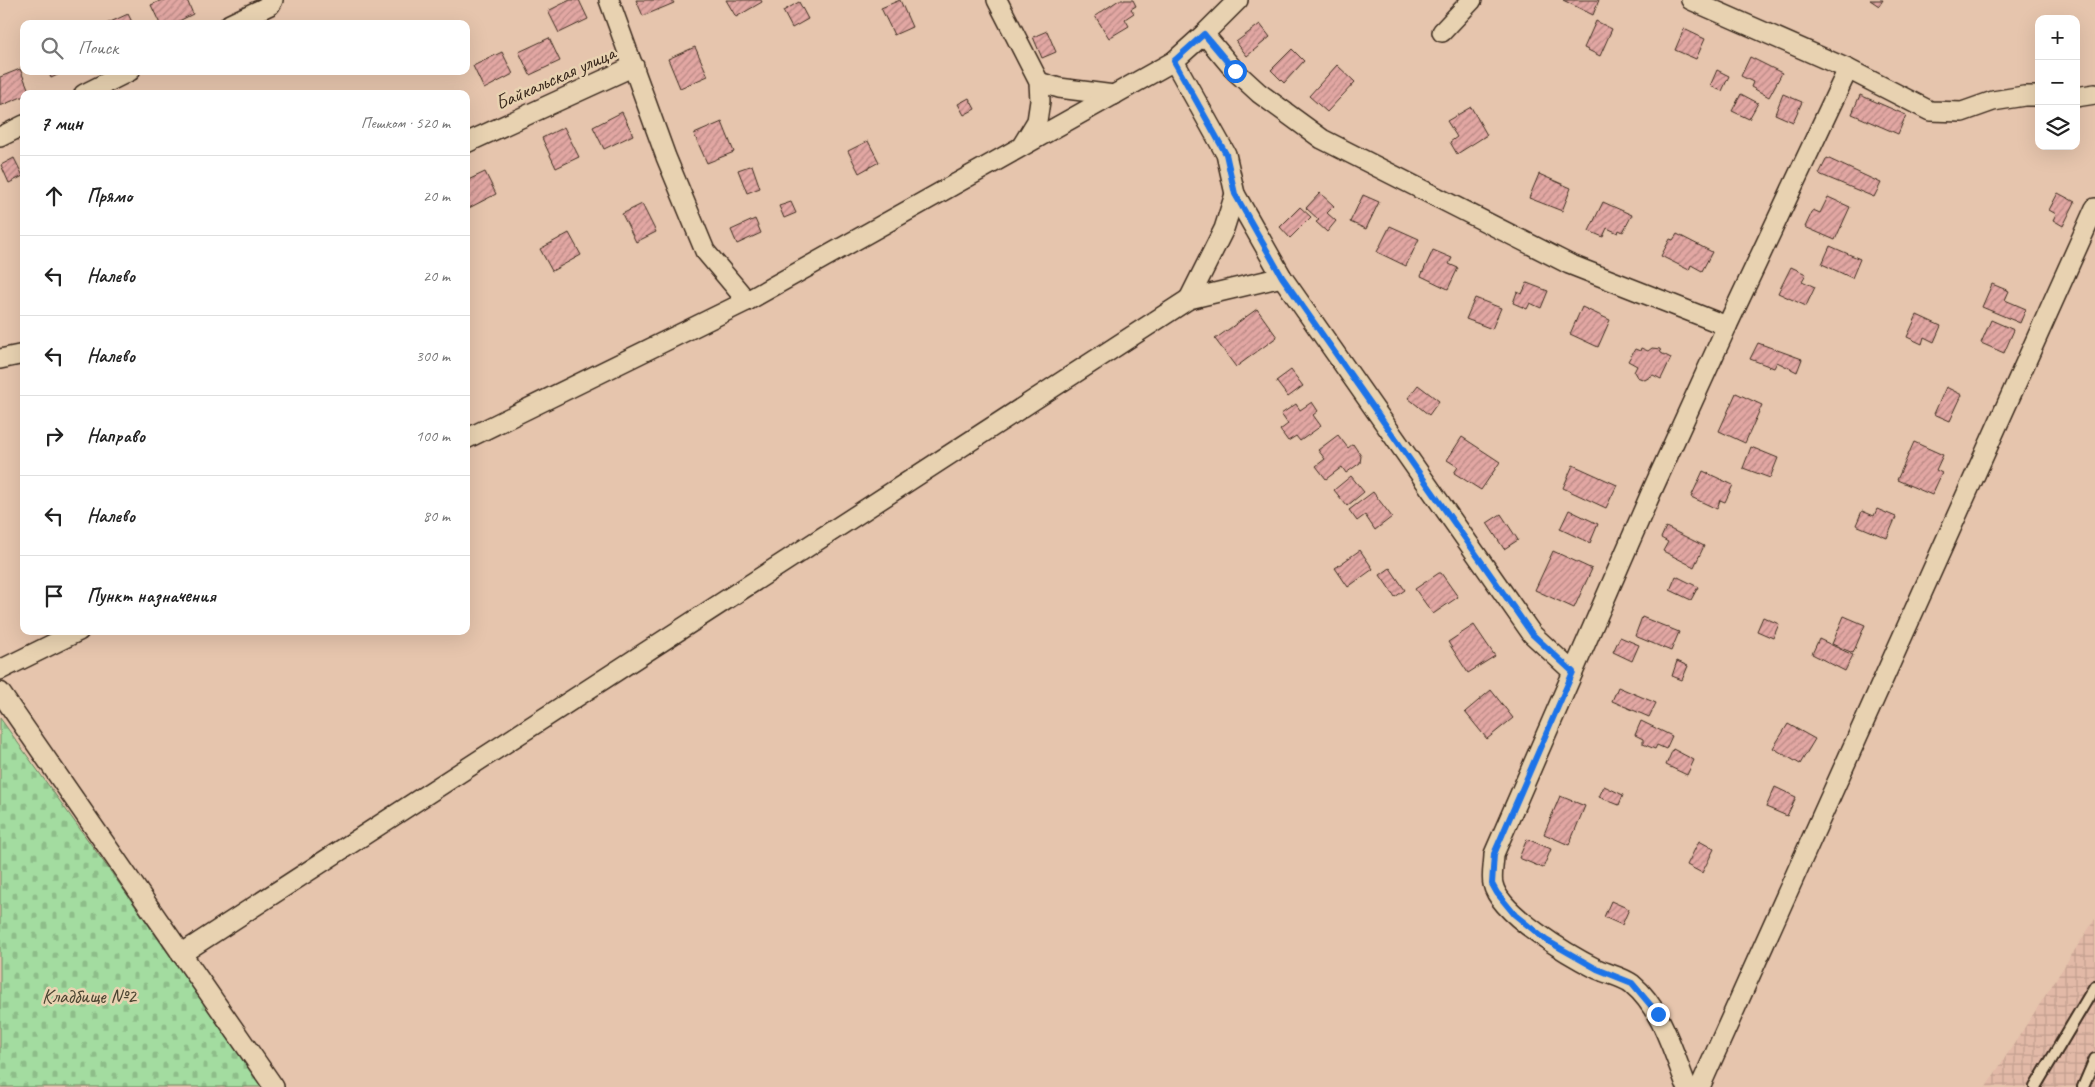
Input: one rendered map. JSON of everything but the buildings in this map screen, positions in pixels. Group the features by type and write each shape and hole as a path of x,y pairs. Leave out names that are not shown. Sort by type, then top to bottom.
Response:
{"street":[{"path":"609,0 666,157 705,251 746,301"},
{"path":"997,0 1039,82 1040,101 1037,121 1021,146"},
{"path":"470,437 746,301 1174,61 1238,0"},
{"path":"1442,32 1472,0"},
{"path":"1691,0 1848,69 1930,111 1962,112 1993,101 2035,96"},
{"path":"237,20 271,2"},
{"path":"1204,34 1235,71 1259,93 1322,139 1569,264 1727,326"},
{"path":"1174,61 1226,154 1235,194 1282,277 1532,634 1573,672"},
{"name":"Байкальская улица","path":"470,141 634,66"},
{"path":"1687,1087 1658,1014 1632,983 1597,969 1546,940 1515,915 1492,884 1494,854 1651,493 1848,69"},
{"path":"92,90 122,75"},
{"path":"1039,82 1059,88 1114,94"},
{"path":"2080,96 2095,94"},
{"path":"0,138 20,127"},
{"path":"1189,299 1224,229 1235,194"},
{"path":"1700,1087 2095,208"},
{"path":"181,954 1189,299 1282,277"},
{"path":"0,359 20,355"},
{"path":"0,670 71,635"},
{"path":"0,692 274,1087"}],"lane":[{"path":"2035,1087 2095,986"},
{"path":"2083,1087 2095,1059"}],"shaded area":[{"path":"2095,919 2095,1087 1986,1087"}],"green space":[{"name":"Кладбище №2","path":"0,718 126,893 262,1087 0,1087"}],"route":[{"path":"1235,71 1204,34 1174,61 1226,154 1235,194 1282,277 1532,634 1573,672 1494,854 1492,884 1515,915 1546,940 1597,969 1632,983 1658,1014"}]}
